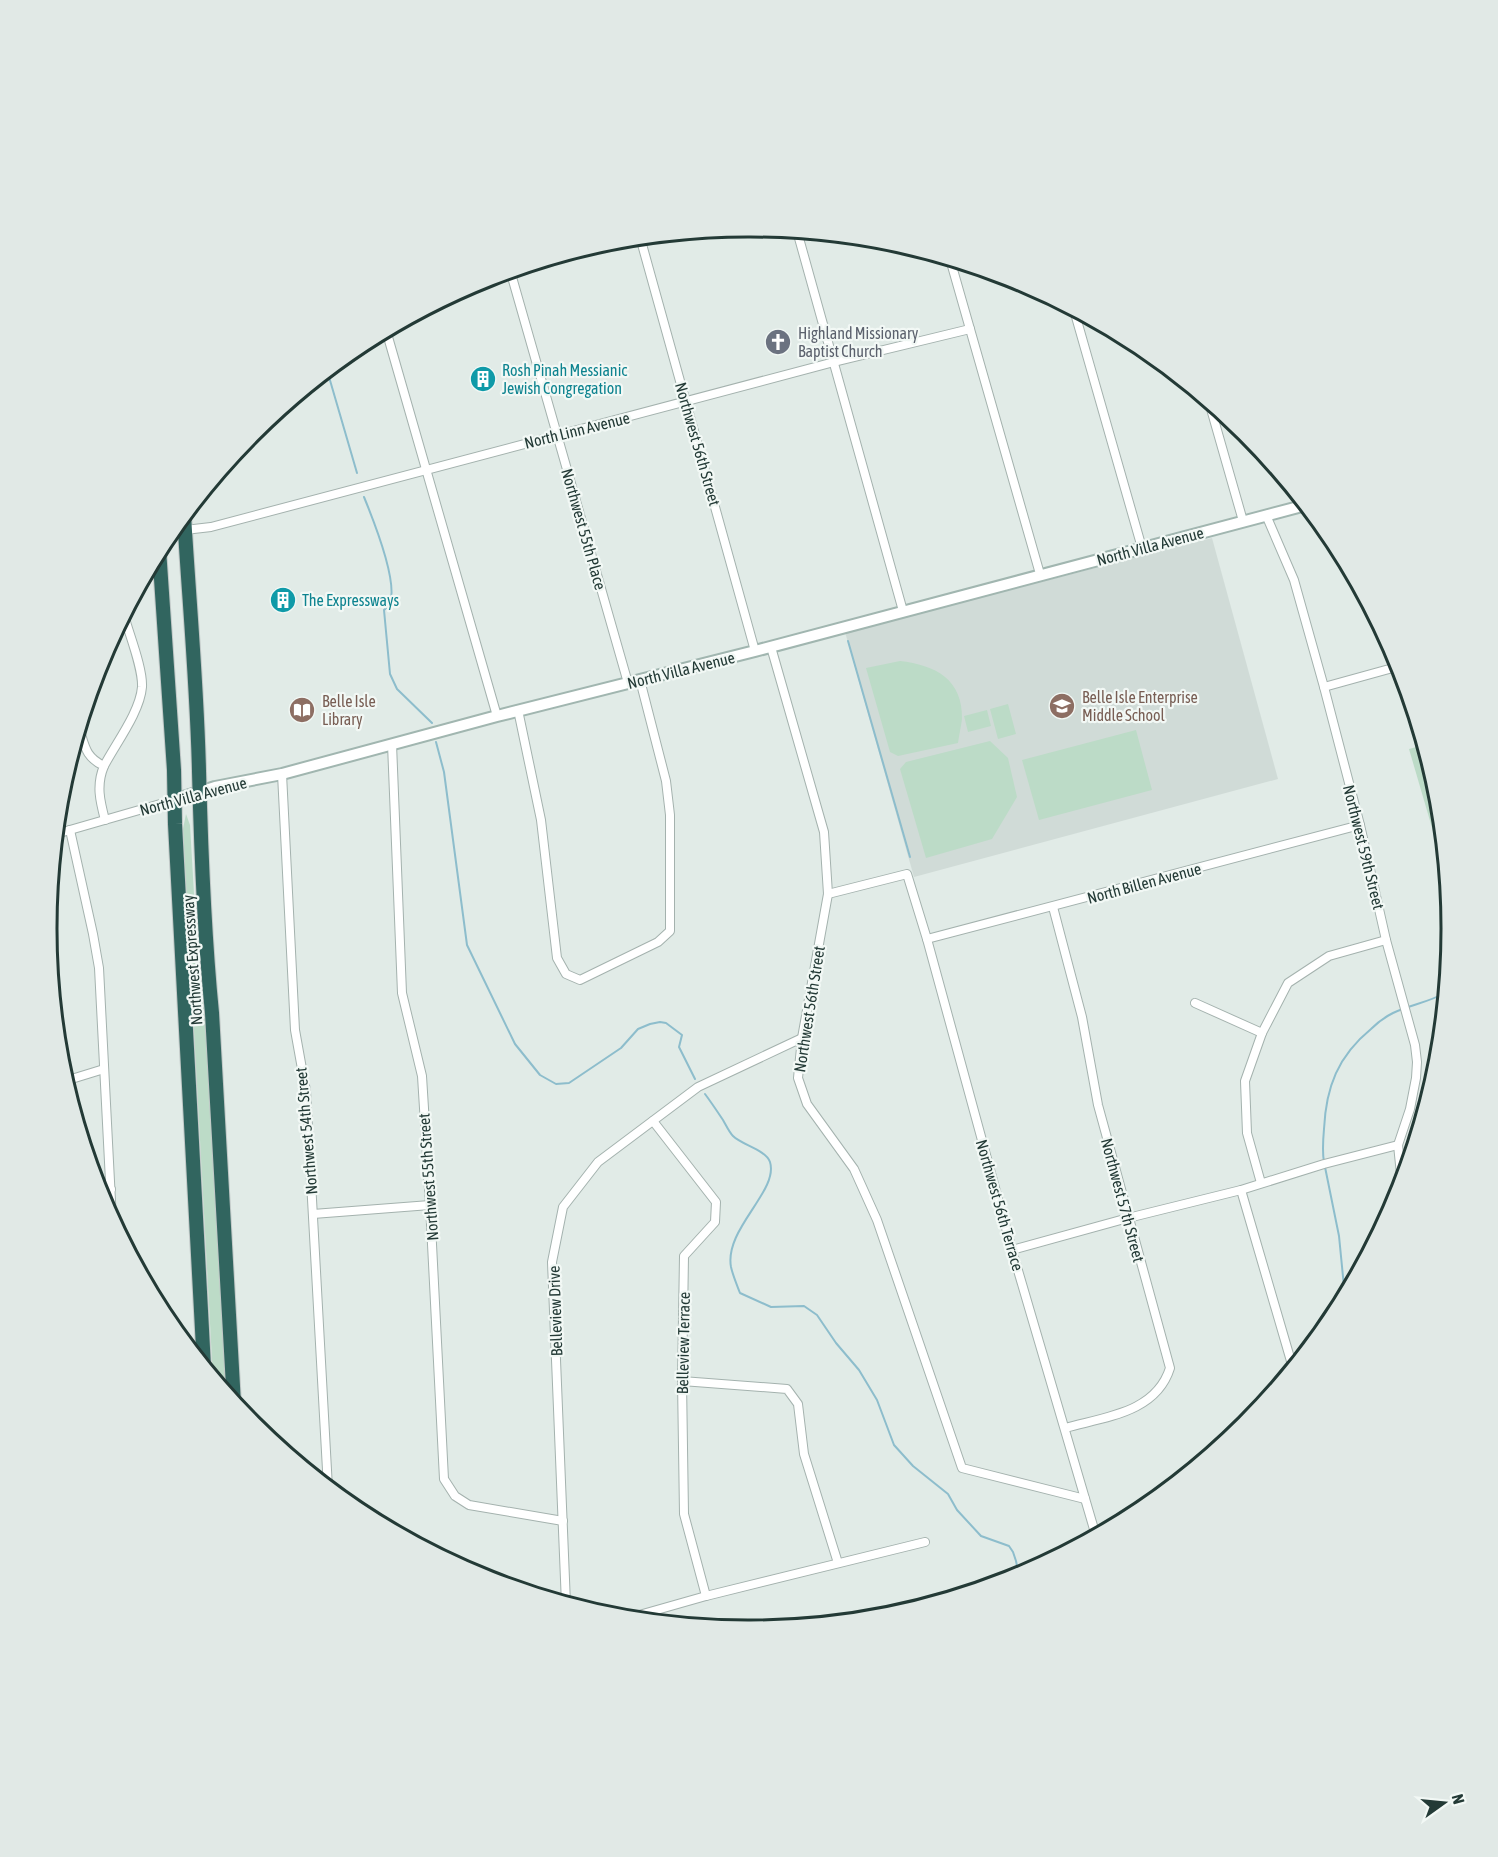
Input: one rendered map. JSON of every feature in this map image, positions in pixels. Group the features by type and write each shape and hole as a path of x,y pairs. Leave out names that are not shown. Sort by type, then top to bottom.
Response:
{"highway":[{"name":"Northwest Expressway","path":"180,535 199,792 233,1389"},
{"name":"Northwest Expressway","path":"160,566 203,1354"}],"street":[{"path":"799,238 903,611"},
{"name":"Northwest 56th Street","path":"642,245 755,651"},
{"path":"952,267 1040,574"},
{"name":"Northwest 55th Place","path":"512,278 628,683"},
{"path":"1077,319 1142,548"},
{"name":"North Linn Avenue","path":"185,528 211,527 834,362 970,329"},
{"path":"388,338 497,716"},
{"path":"1213,415 1243,521"},
{"name":"North Villa Avenue","path":"64,832 230,783 282,774 518,710 755,651 1298,507"},
{"name":"Northwest 59th Street","path":"1266,515 1294,580 1360,825 1386,940 1415,1045 1416,1078 1410,1109 1398,1145 1400,1162"},
{"path":"105,820 99,786 100,774 138,704 142,687 127,625"},
{"name":"Northwest 56th Street","path":"771,646 824,832 828,894 802,1038 798,1078 807,1104 854,1169 877,1220 962,1468 1085,1499"},
{"path":"1324,687 1390,669"},
{"path":"518,710 541,820 557,958 566,974 580,980 658,942 670,931 670,815 666,782 640,680"},
{"path":"83,741 91,759 104,766"},
{"name":"Northwest 55th Street","path":"392,744 402,993 422,1076 444,1479 455,1496 469,1505 563,1521"},
{"name":"Northwest 54th Street","path":"282,774 295,1030 306,1091 327,1478"},
{"name":"North Billen Avenue","path":"927,939 1360,825"},
{"path":"70,830 99,968 111,1196"},
{"name":"Northwest 56th Terrace","path":"828,894 907,874 1012,1250 1094,1529"},
{"name":"Northwest 57th Street","path":"1053,907 1082,1017 1098,1105 1170,1368 1166,1380 1143,1404 1132,1410 1065,1428"},
{"path":"1261,1183 1247,1133 1245,1081 1262,1033 1288,984 1329,956 1386,940"},
{"path":"1195,1003 1262,1033"},
{"name":"Belleview Drive","path":"566,1596 552,1262 563,1207 597,1162 698,1087 802,1038"},
{"path":"74,1078 104,1069"},
{"name":"Belleview Terrace","path":"653,1121 716,1202 715,1222 684,1256 682,1381 684,1514 706,1596"},
{"path":"1012,1250 1241,1190 1315,1166 1398,1145"},
{"path":"1241,1190 1290,1359"},
{"path":"313,1214 430,1205"},
{"path":"682,1381 787,1389 798,1404 804,1454 838,1563"},
{"path":"647,1613 925,1542"}],"shaded area":[{"name":"Belle Isle Enterprise Middle School","path":"1212,538 1278,779 914,877 845,632"}],"green space":[{"path":"900,661 925,666 952,684 961,705 962,719 958,743 898,756 890,752 866,668"},
{"path":"1008,704 1016,734 998,739 990,709"},
{"path":"987,710 991,726 968,732 964,716"},
{"path":"1136,730 1152,790 1039,820 1022,760"},
{"path":"990,741 1008,758 1017,797 992,839 926,858 900,769 906,762"},
{"path":"1416,747 1417,749 1428,793 1435,838 1409,749"},
{"path":"186,814 190,825 199,981 205,1014 226,1382 212,1365 183,829"}],"waterway":[{"path":"329,378 357,473"},
{"path":"364,497 391,580 390,603 384,610 390,674 397,689 432,723"},
{"path":"848,641 910,857"},
{"path":"436,742 444,772 467,945 515,1044 540,1075 556,1084 569,1083 621,1048 638,1029 650,1024 666,1023 682,1035 679,1047 695,1079"},
{"path":"1324,1162 1325,1114 1331,1086 1342,1061 1360,1039 1387,1016 1437,997"},
{"path":"705,1094 733,1136 764,1154 770,1162 771,1173 767,1185 735,1239 731,1253 731,1267 740,1293 771,1307 804,1306 817,1315 836,1343 859,1370 877,1400 894,1445 913,1466 948,1494 957,1510 981,1536 1009,1546 1017,1567"},
{"path":"1325,1167 1339,1236 1344,1282"}],"place":[{"name":"Highland Missionary Baptist Church","path":"778,342"},
{"name":"Rosh Pinah Messianic Jewish Congregation","path":"483,379"},
{"name":"The Expressways","path":"283,600"},
{"name":"Belle Isle Enterprise Middle School","path":"1062,706"},
{"name":"Belle Isle Library","path":"302,710"}]}
